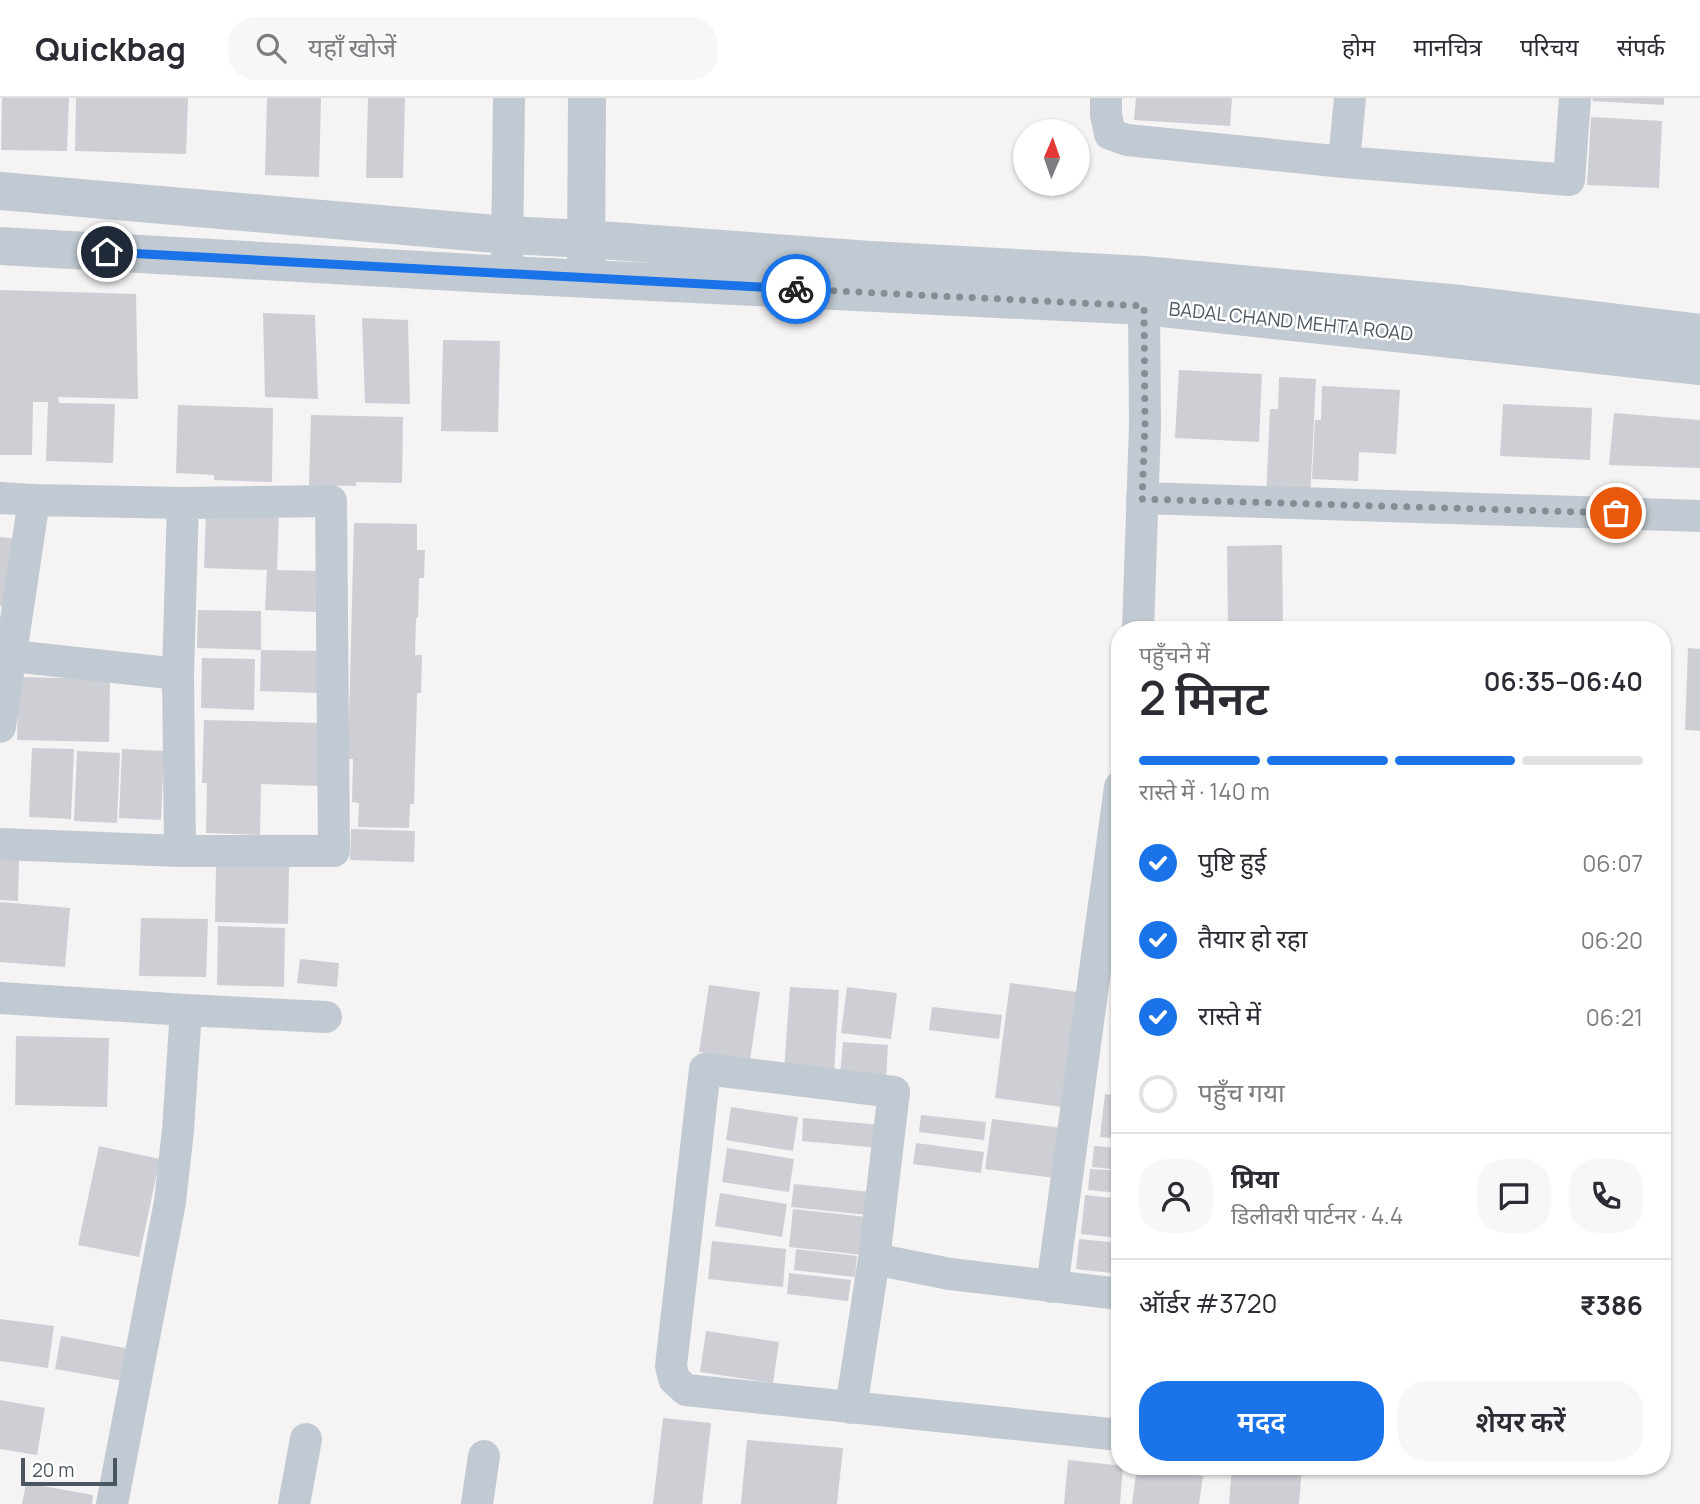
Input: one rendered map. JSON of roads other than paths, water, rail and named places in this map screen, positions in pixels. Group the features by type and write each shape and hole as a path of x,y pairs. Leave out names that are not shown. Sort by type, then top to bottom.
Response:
{"street":[{"path":"508,275 509,98"},
{"path":"586,278 587,98"},
{"path":"1106,98 1110,134 1127,140 1344,162 1569,180 1575,98"},
{"path":"1344,162 1350,98"},
{"path":"0,191 507,235 870,260 1143,275 1461,304 1700,333"},
{"name":"BADAL CHAND MEHTA ROAD","path":"0,246 508,275 1144,306 1700,366"},
{"path":"1138,621 1145,425 1144,306"},
{"path":"0,498 183,503 331,501 334,851 180,850 0,844"},
{"path":"1142,499 1700,516"},
{"path":"0,727 34,500"},
{"path":"180,850 178,674 183,503"},
{"path":"12,656 178,674"},
{"path":"1052,1287 1111,853"},
{"path":"0,998 326,1017"},
{"path":"111,1504 170,1202 186,1010"},
{"path":"851,1408 874,1259 894,1092 705,1069 671,1366 674,1379 686,1390 851,1408 1111,1433"},
{"path":"874,1259 950,1275 1111,1293"},
{"path":"294,1504 306,1439"},
{"path":"477,1504 484,1456"}]}
